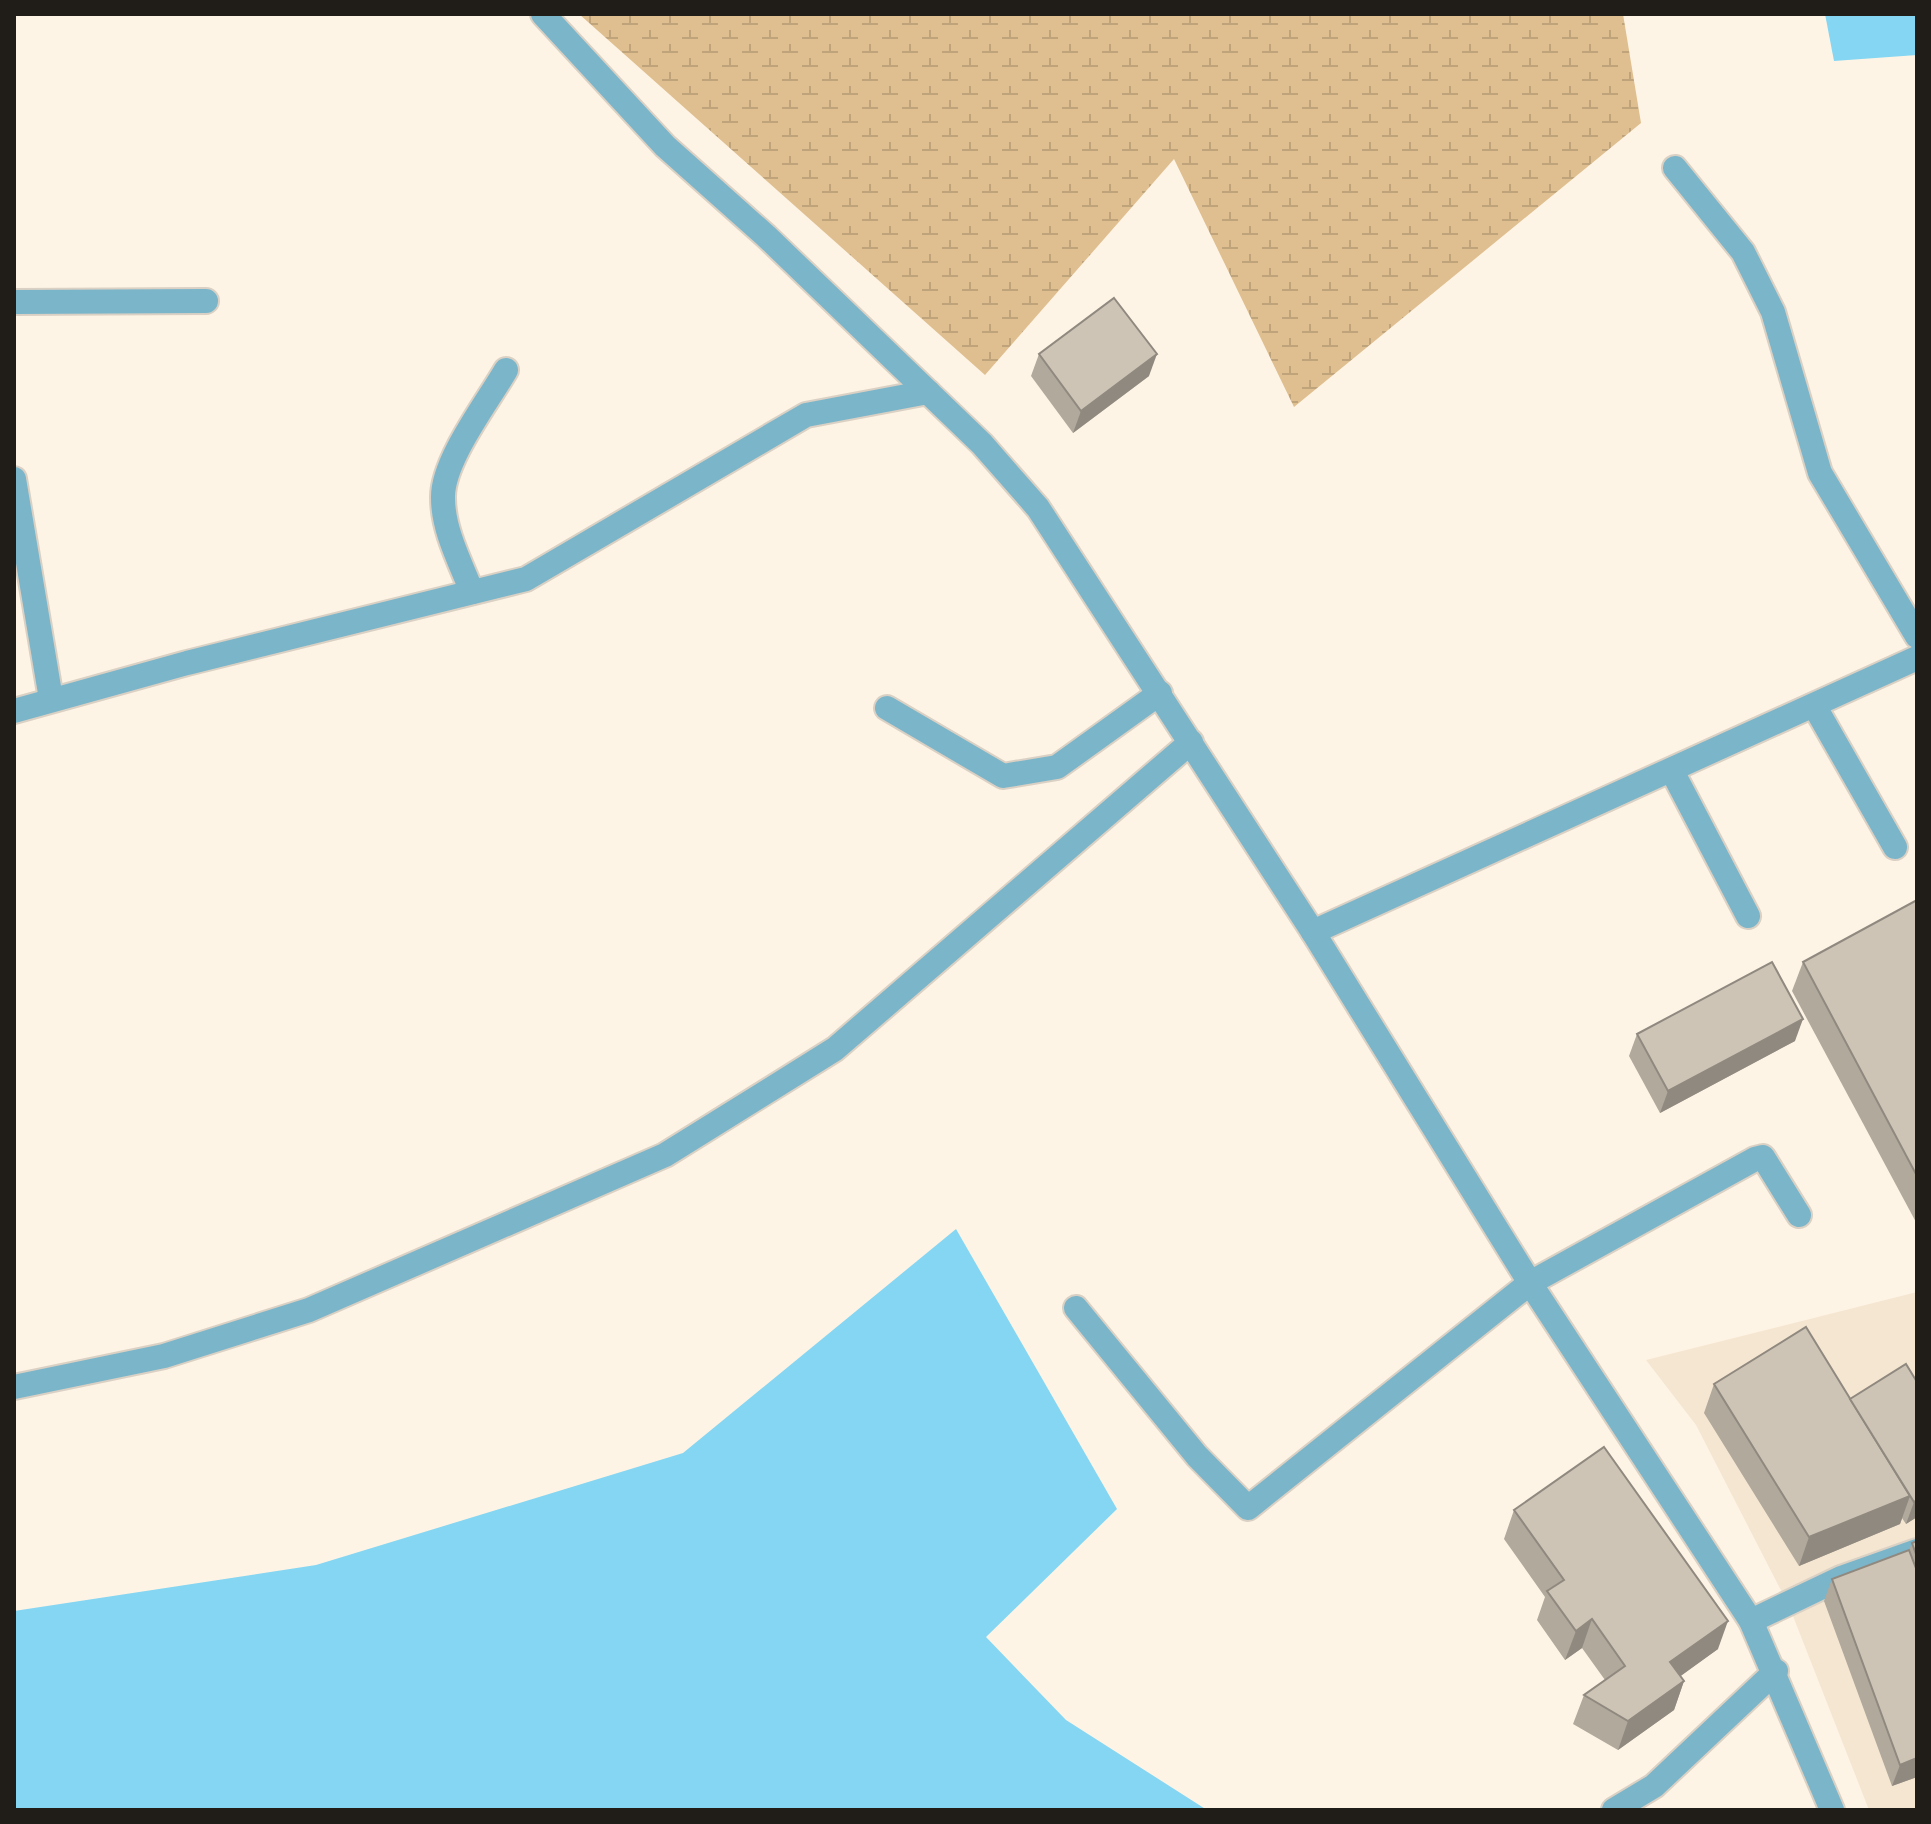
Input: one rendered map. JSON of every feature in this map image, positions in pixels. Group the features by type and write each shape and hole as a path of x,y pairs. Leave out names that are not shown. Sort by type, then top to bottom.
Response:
{"street":[{"path":"543,14 665,146 766,236 982,444 1038,508 1313,932 1530,1283 1751,1621 1776,1671 1832,1810"},
{"path":"1675,168 1743,252 1773,312 1820,473 1917,636"},
{"path":"14,302 206,301"},
{"path":"472,592 447,529 442,496 451,464 506,370"},
{"path":"14,711 526,579 806,415 928,392"},
{"path":"14,479 51,699"},
{"path":"1313,932 1815,707 1917,658"},
{"path":"887,708 1003,776 1057,767 1160,693"},
{"path":"1815,707 1895,847"},
{"path":"14,1387 164,1356 309,1310 665,1155 835,1049 1191,742"},
{"path":"1672,771 1748,916"},
{"path":"1076,1308 1197,1456 1248,1508 1530,1283 1755,1159 1763,1157 1799,1215"},
{"path":"1751,1621 1841,1578 1917,1551"},
{"path":"1614,1810 1654,1786 1776,1671"}],"shaded area":[{"path":"1917,1292 1917,1810 1869,1810 1789,1606 1696,1425 1646,1360"}],"green space":[{"path":"579,14 1623,14 1641,123 1294,407 1174,159 985,375"}],"water":[{"path":"1825,14 1917,14 1917,55 1834,61"},
{"path":"956,1229 1117,1509 986,1637 1066,1720 1207,1810 14,1810 14,1611 316,1565 683,1453"}],"building":[{"path":"1114,298 1157,354 1081,411 1039,354"},
{"path":"1917,900 1917,1176 1803,962"},
{"path":"1772,962 1803,1019 1668,1091 1637,1034"},
{"path":"1806,1327 1910,1496 1809,1537 1714,1384"},
{"path":"1906,1364 1917,1382 1917,1500 1914,1502 1850,1399"},
{"path":"1604,1447 1728,1621 1670,1662 1684,1681 1628,1721 1584,1695 1625,1666 1592,1619 1576,1631 1547,1591 1564,1580 1514,1510"},
{"path":"1909,1550 1917,1571 1917,1758 1900,1765 1832,1579"}]}
